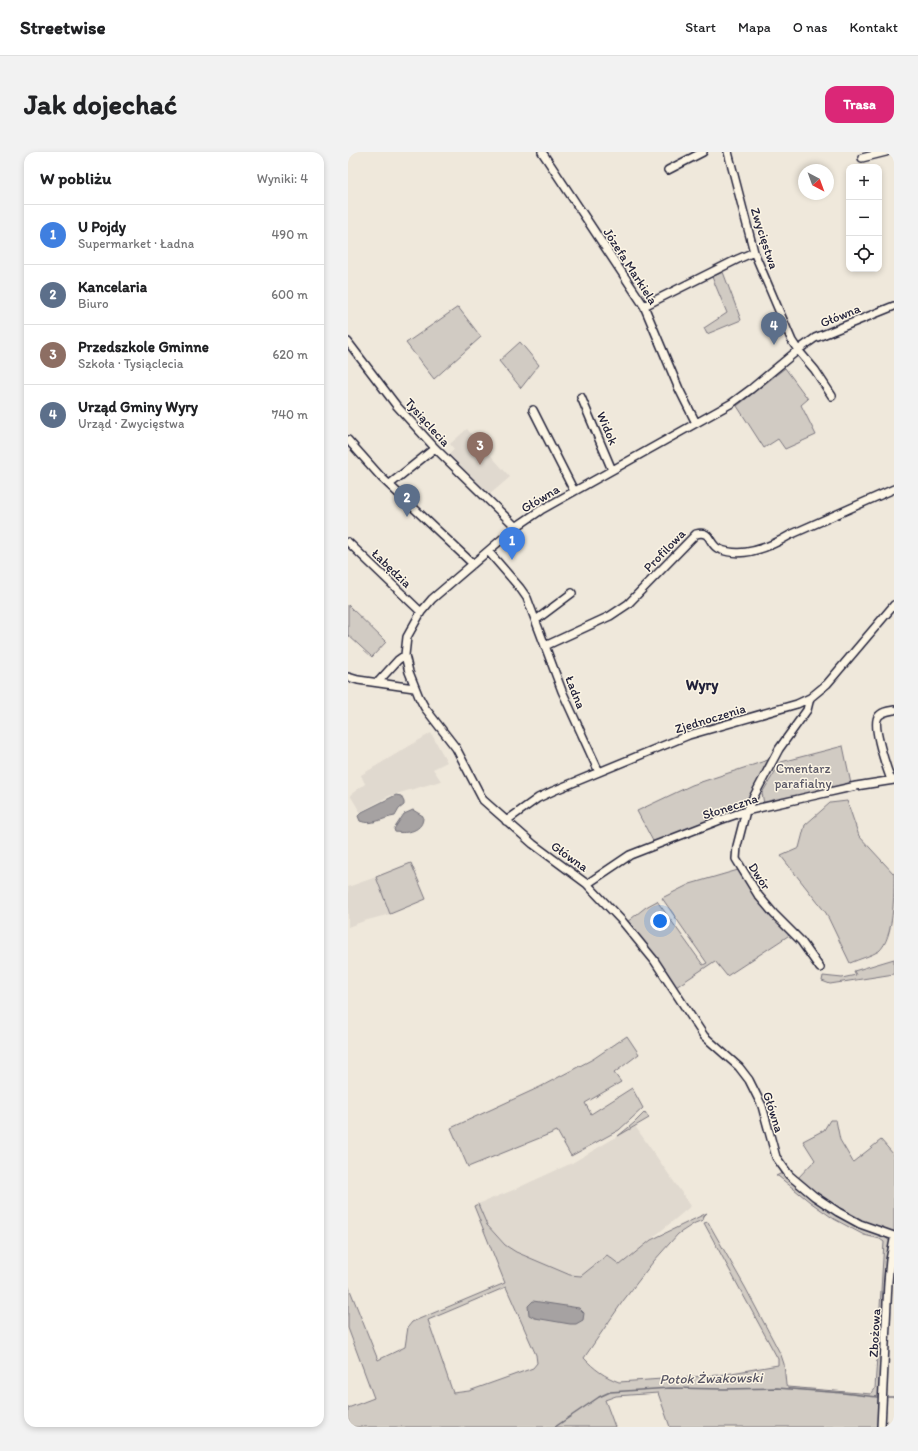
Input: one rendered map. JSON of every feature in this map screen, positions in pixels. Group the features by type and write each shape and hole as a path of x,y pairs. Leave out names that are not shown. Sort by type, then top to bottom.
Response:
{"street":[{"name":"Józefa Markiela","path":"542,152 644,306 679,389 696,423"},
{"path":"668,170 703,152"},
{"name":"Zwycięstwa","path":"728,152 754,252 792,341 798,350"},
{"path":"862,158 886,152"},
{"path":"644,306 754,252"},
{"name":"Główna","path":"894,306 816,338 798,350 732,403 574,491 541,510 516,527 432,600 421,612 407,637 405,655 414,688 425,708 456,748 484,800 533,844 587,884 601,897 654,960 704,1036 739,1067 746,1076 762,1106 776,1157 789,1175 814,1196 838,1212 860,1224 894,1236"},
{"name":"Tysiąclecia","path":"348,342 396,405 435,448 516,527"},
{"path":"798,350 812,366 832,396"},
{"name":"Widok","path":"581,397 612,470"},
{"name":"Główna","path":"533,410 574,491"},
{"path":"348,440 381,477 474,564"},
{"path":"390,484 435,448"},
{"name":"Profilowa","path":"546,646 610,616 623,607 644,589 696,534 706,534 718,549 743,553 752,552 777,543 790,535 894,489"},
{"name":"Łabędzia","path":"348,542 421,612"},
{"name":"Ładna","path":"488,551 527,598 562,691 599,772"},
{"path":"536,620 572,593"},
{"name":"Zjednoczenia","path":"506,821 538,798 689,735 797,704 810,698 827,684 894,605"},
{"path":"378,682 398,660 405,655"},
{"path":"348,677 358,680 414,688"},
{"name":"Dwór","path":"810,698 807,710 779,749 746,811 736,846 736,859 758,895 774,914 802,941 820,968"},
{"name":"Słoneczna","path":"587,884 630,856 746,811 856,786 892,780 881,751 876,721 878,716 884,712 894,710"},
{"name":"Zbożowa","path":"881,1427 888,1282 894,1240"}],"shaded area":[{"path":"467,429 510,477 489,495 449,454 454,449 450,444"},
{"path":"431,733 447,762 433,769 441,781 389,796 360,812 350,795 365,784 361,775"},
{"path":"396,795 401,796 404,805 399,809 395,816 369,823 360,821 358,816 362,812"},
{"path":"413,810 423,816 421,825 409,832 395,832 394,829 404,814"},
{"path":"376,877 390,914 348,927 348,887"},
{"path":"635,1126 691,1206 620,1265 606,1255 582,1276 570,1275 516,1252 505,1245 487,1225 478,1204 511,1191 572,1163"},
{"path":"533,1301 579,1308 584,1313 583,1320 576,1324 570,1324 535,1318 529,1315 528,1306"}],"green space":[{"path":"723,272 741,320 707,334 704,328 727,313 712,277"},
{"path":"458,307 481,337 434,379 406,343"},
{"path":"520,342 539,365 521,388 499,361"},
{"path":"785,368 808,399 801,405 816,435 785,449 778,439 764,448 737,406"},
{"path":"348,605 386,642 372,657 348,635"},
{"name":"Cmentarz parafialny","path":"843,746 851,784 827,789 825,785 820,787 816,792 764,804 762,793 781,762"},
{"path":"771,759 745,810 654,843 637,811 692,785"},
{"path":"847,801 859,836 894,874 892,916 888,936 884,945 876,953 850,963 826,913 781,856 799,848 805,825 830,803"},
{"path":"411,863 426,899 390,914 376,877"},
{"path":"738,870 758,901 791,934 727,976 715,961 676,987 627,922 646,907 657,901 703,965 707,963 662,898 690,884"},
{"path":"894,959 894,974 830,984 822,981 823,976 842,978 856,975 854,971"},
{"path":"627,1036 639,1054 614,1073 621,1082 585,1103 591,1114 632,1088 643,1108 619,1130 571,1156 557,1131 468,1167 451,1128 540,1087 593,1059"},
{"path":"645,1112 649,1118 618,1136 634,1123"},
{"path":"830,1120 836,1120 840,1140 853,1162 881,1140 894,1155 894,1232 863,1223 844,1212 797,1179 815,1160 803,1141 824,1130"},
{"path":"782,1173 829,1211 850,1223 881,1234 890,1242 879,1427 670,1427 658,1393 616,1396 605,1400 615,1427 348,1427 348,1408 374,1398 348,1328 348,1285 378,1360 405,1347 408,1327 412,1322 505,1283 474,1206 478,1204 487,1225 505,1245 516,1252 570,1275 581,1276 607,1255 620,1265 651,1240 707,1213 703,1220 695,1223 678,1234 653,1262 623,1301 584,1358 609,1378 619,1382 720,1375 778,1365 778,1359 704,1223 708,1222 781,1355 784,1364 787,1387 871,1394 875,1389 884,1242 880,1239 864,1235 834,1219 776,1176","holes":["506,1287 536,1355 537,1363 533,1368 469,1391 453,1393 428,1320"]}],"waterway":[{"name":"Potok Żwakowski","path":"555,1427 599,1397 610,1392 670,1388 777,1388 877,1397"},
{"name":"Potok Żwakowski","path":"888,1397 894,1397"}],"place":[{"name":"Urząd Gminy Wyry","path":"774,345"},
{"name":"Przedszkole Gminne","path":"480,465"},
{"name":"Kancelaria","path":"407,517"},
{"name":"U Pojdy","path":"512,560"}],"district":[{"name":"Wyry","path":"702,685"}]}
